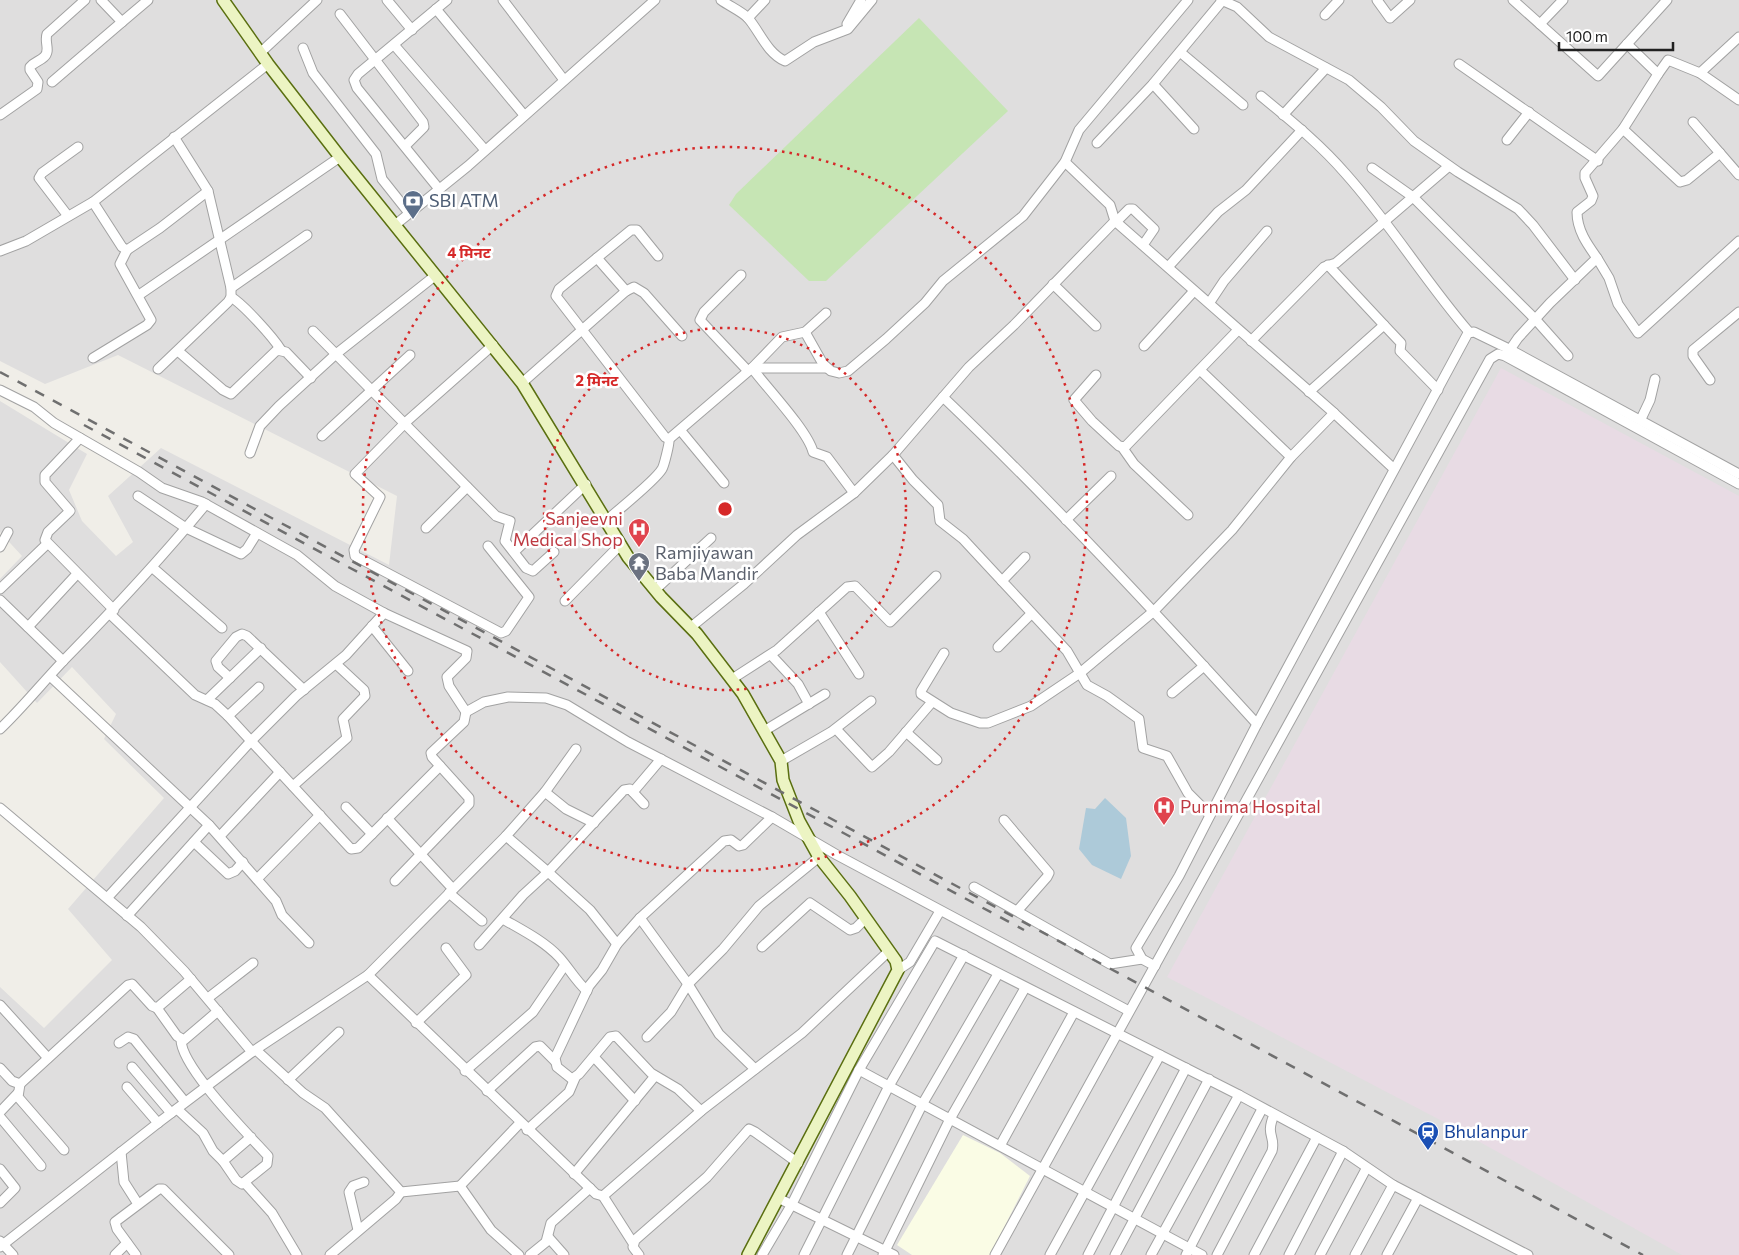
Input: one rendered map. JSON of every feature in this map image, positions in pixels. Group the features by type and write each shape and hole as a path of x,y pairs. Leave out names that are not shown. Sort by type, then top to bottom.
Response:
{"street":[{"path":"0,115 37,89 38,82 30,67 46,56 48,51 45,41 47,34 85,0"},
{"path":"101,0 122,22"},
{"path":"52,82 148,0"},
{"path":"223,0 268,64 340,157 522,383 586,484 621,544 655,590 691,627 746,698 781,761 783,780 799,821 819,857 866,918 896,961 898,970"},
{"path":"387,0 412,30"},
{"path":"439,189 357,88 354,80 448,0"},
{"path":"503,0 564,80"},
{"path":"395,225 591,59 655,0"},
{"path":"721,0 748,18 759,36 785,61 814,42 848,29 872,0"},
{"path":"748,18 766,0"},
{"path":"843,31 861,0"},
{"path":"750,370 826,368 840,374 845,373 886,339 925,303 943,281 1023,216 1065,162 1080,130 1188,0"},
{"path":"1098,143 1153,84 1222,0 1237,7 1269,37 1349,80 1381,107 1414,141 1448,166 1518,209 1533,225 1574,280"},
{"path":"1377,0 1390,18 1410,0"},
{"path":"1513,0 1598,76 1667,0"},
{"path":"1540,24 1563,0"},
{"path":"1325,15 1337,1"},
{"path":"260,53 312,2"},
{"path":"436,9 524,115"},
{"path":"340,14 423,122 424,126 421,132 404,146"},
{"path":"1700,73 1739,38"},
{"path":"1627,44 1658,74"},
{"path":"395,46 485,150"},
{"path":"302,48 313,74 376,154 382,179 409,213"},
{"path":"1180,52 1243,105"},
{"path":"1739,100 1700,73 1668,60 1623,129 1585,173 1593,196 1591,201 1577,212 1577,219 1583,237 1608,278 1618,304 1638,333 1739,241"},
{"path":"0,251 26,241 92,202 268,64"},
{"path":"1459,64 1598,160"},
{"path":"1283,115 1326,68"},
{"path":"1153,84 1194,129"},
{"path":"1261,96 1302,130 1346,174 1449,309 1470,332 1474,332 1507,353 1739,484"},
{"path":"1507,140 1529,112"},
{"path":"1693,122 1739,175"},
{"path":"1623,129 1680,182 1687,180 1720,153"},
{"path":"1168,267 1218,212 1246,190 1302,130"},
{"path":"158,369 231,298 231,288 221,239 208,190 174,137"},
{"path":"68,216 39,178 42,173 78,147"},
{"path":"139,295 340,157"},
{"path":"1065,162 1110,205 1115,222 1194,292 1210,302 1238,330 1334,413 1394,469"},
{"path":"1251,341 1328,265 1336,263 1448,166"},
{"path":"1372,168 1413,197 1536,320 1568,356"},
{"path":"93,358 150,323 150,316 120,264 127,250 160,228 208,190"},
{"path":"92,202 122,247 127,250"},
{"path":"691,627 744,584 797,535 854,493 893,455 968,367 1014,325 1129,209 1133,209 1154,229 1142,245"},
{"path":"658,256 634,229 556,292 556,296 581,331 665,437 669,439"},
{"path":"1210,302 1224,281 1267,231"},
{"path":"231,288 308,235"},
{"path":"597,258 626,291"},
{"path":"1507,353 1536,320 1597,258"},
{"path":"1328,265 1401,343 1400,351 1438,390"},
{"path":"741,275 704,312 700,320 750,370 802,431 810,443 813,452 827,457 854,493"},
{"path":"250,453 260,426 310,378 336,354 436,276"},
{"path":"1053,284 1096,326"},
{"path":"522,383 626,291 634,287 639,289 682,336"},
{"path":"1144,346 1194,292"},
{"path":"231,298 239,302 275,340 281,350 310,378"},
{"path":"1710,380 1693,356 1693,350 1739,312"},
{"path":"669,439 681,431 750,370 782,337 805,332 826,313"},
{"path":"1308,392 1384,325"},
{"path":"1122,447 1161,411 1238,330"},
{"path":"313,331 406,422 496,516 510,521 505,540 529,571 536,568 554,552"},
{"path":"805,332 826,368"},
{"path":"1155,966 1142,959 1136,948 1179,876 1257,724 1470,332"},
{"path":"488,546 529,598 506,632 501,634 355,556 354,550 380,498 355,474 406,422 493,345"},
{"path":"178,351 230,394 274,352 281,350"},
{"path":"995,1255 1490,359 1498,354 1507,353 1641,419 1739,474"},
{"path":"322,436 410,355"},
{"path":"1200,370 1291,456"},
{"path":"1096,375 1074,400 1092,421 1122,447 1134,464 1188,515"},
{"path":"1641,419 1650,400 1655,379"},
{"path":"0,390 29,404 54,424 166,490 206,504 303,559 335,586 384,613 467,651 466,658 447,677 449,686 466,712 464,722 432,750 432,757 470,801 395,881"},
{"path":"943,397 1023,473 1154,611 1257,724"},
{"path":"944,653 921,691 923,697 956,715 988,723 1031,706 1080,673 1154,611 1245,516 1266,485 1291,456 1334,413"},
{"path":"681,431 724,483"},
{"path":"80,438 44,478 70,511 46,536 47,544 195,695 215,704 228,716 352,849 358,848 440,766"},
{"path":"607,520 662,469 664,456 669,448 669,439"},
{"path":"893,455 913,480 938,505 940,521 963,539 1067,651 1087,685 1107,696 1139,719 1143,748 1167,756 1188,793 1210,815"},
{"path":"1066,520 1111,476"},
{"path":"514,552 586,484"},
{"path":"426,528 467,487"},
{"path":"138,496 186,528 241,554 247,549 256,533"},
{"path":"0,729 153,568 206,504"},
{"path":"0,547 8,532"},
{"path":"655,590 711,538"},
{"path":"0,589 47,544"},
{"path":"565,601 621,544"},
{"path":"1002,581 1026,558"},
{"path":"153,568 222,628"},
{"path":"28,627 77,574"},
{"path":"732,679 771,655 847,587 855,586 890,622 936,576"},
{"path":"0,600 63,661"},
{"path":"819,612 859,674"},
{"path":"108,897 251,741 304,690 336,664 384,613"},
{"path":"998,647 1031,614"},
{"path":"372,626 408,671"},
{"path":"230,678 218,667 216,661 236,637 242,634 261,648 304,690"},
{"path":"208,700 261,648"},
{"path":"771,655 798,684 808,704"},
{"path":"292,786 347,738 343,719 365,696 364,690 336,664"},
{"path":"1172,693 1204,666"},
{"path":"50,676 210,825 276,902 282,915 310,943"},
{"path":"228,716 259,687"},
{"path":"764,731 825,694"},
{"path":"466,712 484,702 522,697 546,698 567,705 940,911 1129,1010"},
{"path":"781,761 836,729 872,701"},
{"path":"836,729 872,767 932,702"},
{"path":"906,732 937,760"},
{"path":"13,1255 1,1244 254,1051 368,975 506,836 545,792 576,749"},
{"path":"633,792 661,758"},
{"path":"220,836 280,772"},
{"path":"479,945 523,895 548,872 624,790 630,789 644,804"},
{"path":"545,792 566,809 594,823"},
{"path":"346,806 372,834"},
{"path":"0,808 108,897 141,927 191,979 254,1051 303,1094 325,1108 401,1192"},
{"path":"257,879 320,815"},
{"path":"555,1061 587,991 617,944 640,918 724,841 731,840 739,846 743,845 772,817"},
{"path":"387,818 451,891 482,921"},
{"path":"1004,820 1048,873 1047,877 1018,910"},
{"path":"127,916 210,825"},
{"path":"506,836 590,910 617,944"},
{"path":"194,842 228,874 231,874 243,862"},
{"path":"647,1037 671,1012 688,984 723,949 759,906 819,857"},
{"path":"974,887 1018,910 1110,964 1142,959"},
{"path":"762,947 810,902 850,930 856,928 866,918"},
{"path":"748,1255 898,970 910,962 940,911"},
{"path":"640,918 688,984 719,1034 755,1069"},
{"path":"503,919 534,936 555,953 587,991"},
{"path":"762,1255 792,1204 859,1070 935,941 1024,988 1209,1079 1343,1151 1393,1185 1528,1255"},
{"path":"416,1023 466,975 446,948"},
{"path":"603,1196 701,1111 802,1033 889,951"},
{"path":"804,1255 890,1086 964,955"},
{"path":"208,998 253,963"},
{"path":"465,1071 534,1012 565,965"},
{"path":"847,1255 923,1104 998,974"},
{"path":"368,975 524,1127 596,1194 603,1196 639,1255"},
{"path":"157,1008 191,979"},
{"path":"0,1112 18,1093 20,1084 128,985 132,984 152,1006 157,1008 181,1039 180,1049 206,1087 269,1160 245,1183"},
{"path":"778,1198 824,1219 887,1254 950,1119 1024,988"},
{"path":"0,1005 48,1058"},
{"path":"181,1039 187,1039 218,1011"},
{"path":"1001,1144 1074,1012"},
{"path":"288,1080 339,1032"},
{"path":"330,1255 396,1199 401,1192 460,1186 524,1127 570,1092 575,1078 610,1037 616,1036 655,1076 678,1089 701,1111"},
{"path":"119,1043 128,1037 134,1039 185,1102"},
{"path":"488,1091 535,1047 540,1046 568,1078 575,1078"},
{"path":"1050,1255 1160,1055"},
{"path":"594,1057 635,1101"},
{"path":"132,1067 174,1111 203,1132 213,1151 223,1161 236,1180 245,1183 272,1213 297,1255"},
{"path":"0,1068 12,1081 20,1084"},
{"path":"1088,1255 1186,1068"},
{"path":"859,1070 1001,1144 1135,1218 1162,1233 1188,1252 1202,1255"},
{"path":"574,1174 655,1076"},
{"path":"1115,1255 1209,1079"},
{"path":"127,1087 158,1123"},
{"path":"18,1093 22,1101 64,1150"},
{"path":"1151,1255 1239,1095"},
{"path":"1188,1252 1262,1109"},
{"path":"1217,1255 1272,1152 1273,1143 1268,1128 1274,1115"},
{"path":"0,1117 41,1166"},
{"path":"633,1243 707,1177 749,1129 798,1163"},
{"path":"223,1161 251,1137"},
{"path":"1254,1255 1316,1137"},
{"path":"1288,1255 1343,1151"},
{"path":"121,1152 124,1182 138,1204"},
{"path":"1320,1255 1366,1168"},
{"path":"0,1169 15,1188 0,1203"},
{"path":"358,1230 349,1192 353,1186 364,1182"},
{"path":"1355,1255 1393,1185"},
{"path":"460,1186 491,1230 519,1255"},
{"path":"530,1255 549,1238 551,1223 590,1188"},
{"path":"136,1255 117,1229 115,1222 159,1189 168,1191 229,1255"},
{"path":"1387,1255 1418,1198"},
{"path":"549,1238 564,1255"},
{"path":"115,1255 127,1243"}],"shaded area":[{"path":"0,0 1739,0 1739,1255 0,1255 0,987 44,1028 112,960 68,909 164,798 104,739 116,714 72,667 37,703 0,662 0,579 22,556 0,532 0,401 87,454 69,490 82,521 116,556 133,542 108,496 161,448 389,565 397,496 118,355 45,384 0,361"},
{"path":"1501,368 1739,496 1739,1255 1682,1255 1444,1122 1167,977"},
{"path":"963,1135 1000,1153 1030,1176 990,1255 912,1255 897,1245"}],"green space":[{"path":"919,18 1008,111 826,281 809,281 729,205 736,194"}],"water":[{"path":"1105,798 1126,818 1131,856 1121,879 1092,865 1079,849 1086,808 1095,809"}],"railway":[{"path":"0,372 1643,1255"},
{"path":"84,425 1024,930"}],"place":[{"name":"SBI ATM","path":"413,220"},
{"name":"Sanjeevni Medical Shop","path":"639,548"},
{"name":"Ramjiyawan Baba Mandir","path":"639,582"},
{"name":"Purnima Hospital","path":"1164,826"},
{"name":"Bhulanpur","path":"1428,1151"}]}
